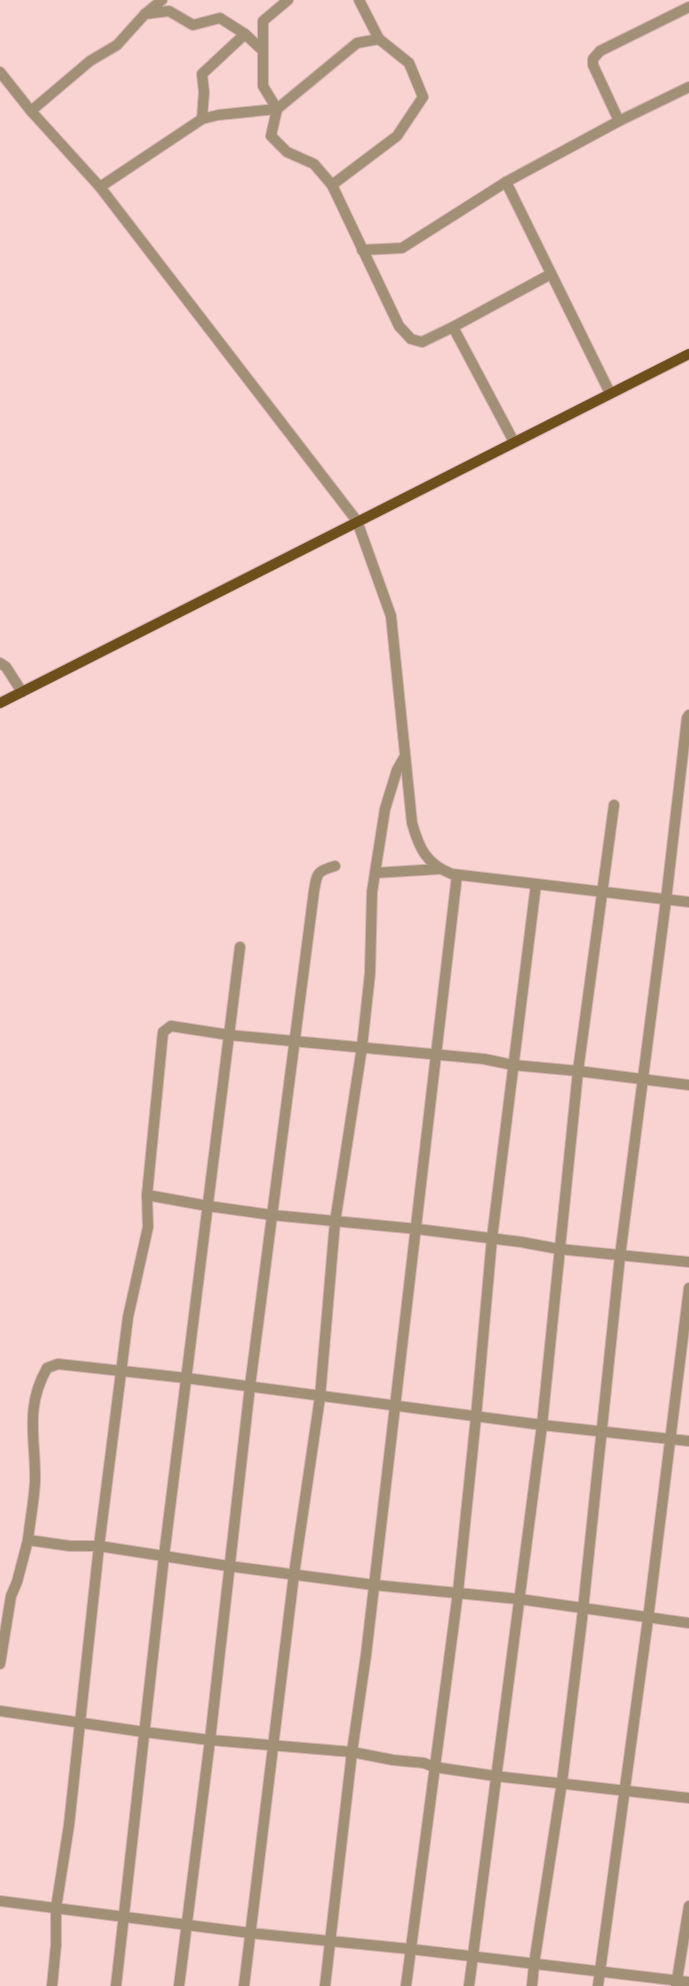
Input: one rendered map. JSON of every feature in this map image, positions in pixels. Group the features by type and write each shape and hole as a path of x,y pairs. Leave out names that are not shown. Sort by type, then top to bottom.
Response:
{"main road":[{"path":"0,703 689,354"}],"street":[{"path":"31,110 90,61 117,45 146,14 162,0"},
{"path":"288,0 263,21 263,86 277,109 271,136 288,152 314,164 332,185 399,326 411,339 422,342 454,328 550,274"},
{"path":"332,185 396,136 423,97 409,63 379,39 359,0"},
{"path":"619,121 593,65 593,59 600,51 689,7"},
{"path":"146,14 169,11 193,25 220,18 245,34 262,50"},
{"path":"202,119 204,92 202,74 245,34"},
{"path":"100,187 202,119 218,115 277,109 356,43 379,39"},
{"path":"0,72 31,110 100,187 357,521 391,616 412,822 418,841 428,858 439,869"},
{"path":"362,250 402,248 506,182 619,121 689,87"},
{"path":"506,182 550,274 610,393"},
{"path":"454,328 514,442"},
{"path":"0,663 6,667 22,692"},
{"path":"532,1986 534,1964 562,1782 583,1609 620,1256 666,900 687,718 689,715"},
{"path":"244,1986 294,1574 320,1397 335,1222 362,1047 370,973 372,892 385,809 397,770 405,756"},
{"path":"469,1986 495,1776 542,1425 578,1071 601,892 614,805"},
{"path":"179,1986 185,1925 210,1740 228,1566 279,1155 290,1080 293,1042 317,874 324,869 334,866"},
{"path":"375,873 439,869 457,875 689,902"},
{"path":"325,1986 352,1752 366,1655 417,1229 457,875"},
{"path":"406,1986 458,1592 492,1238 536,884"},
{"path":"116,1986 164,1556 240,947"},
{"path":"52,1986 56,1945 56,1908 69,1825 99,1546 128,1317 148,1227 147,1195 164,1032 171,1026 229,1035 437,1054 513,1065 578,1071 689,1085"},
{"path":"147,1195 208,1206 272,1215 417,1229 492,1238 559,1249 689,1262"},
{"path":"598,1986 648,1618 689,1288"},
{"path":"0,1664 4,1618 17,1582 28,1540 35,1482 32,1414 40,1380 43,1374 47,1368 58,1364 250,1386 320,1397 396,1405 542,1425 689,1441"},
{"path":"28,1540 70,1546 99,1546 228,1566 374,1585 519,1599 689,1623"},
{"path":"0,1711 80,1724 210,1740 274,1744 352,1752 393,1760 424,1763 434,1767 495,1776 562,1782 689,1798"},
{"path":"0,1901 250,1933 410,1949 600,1972 676,1983 689,1982"},
{"path":"676,1983 689,1906"}]}
